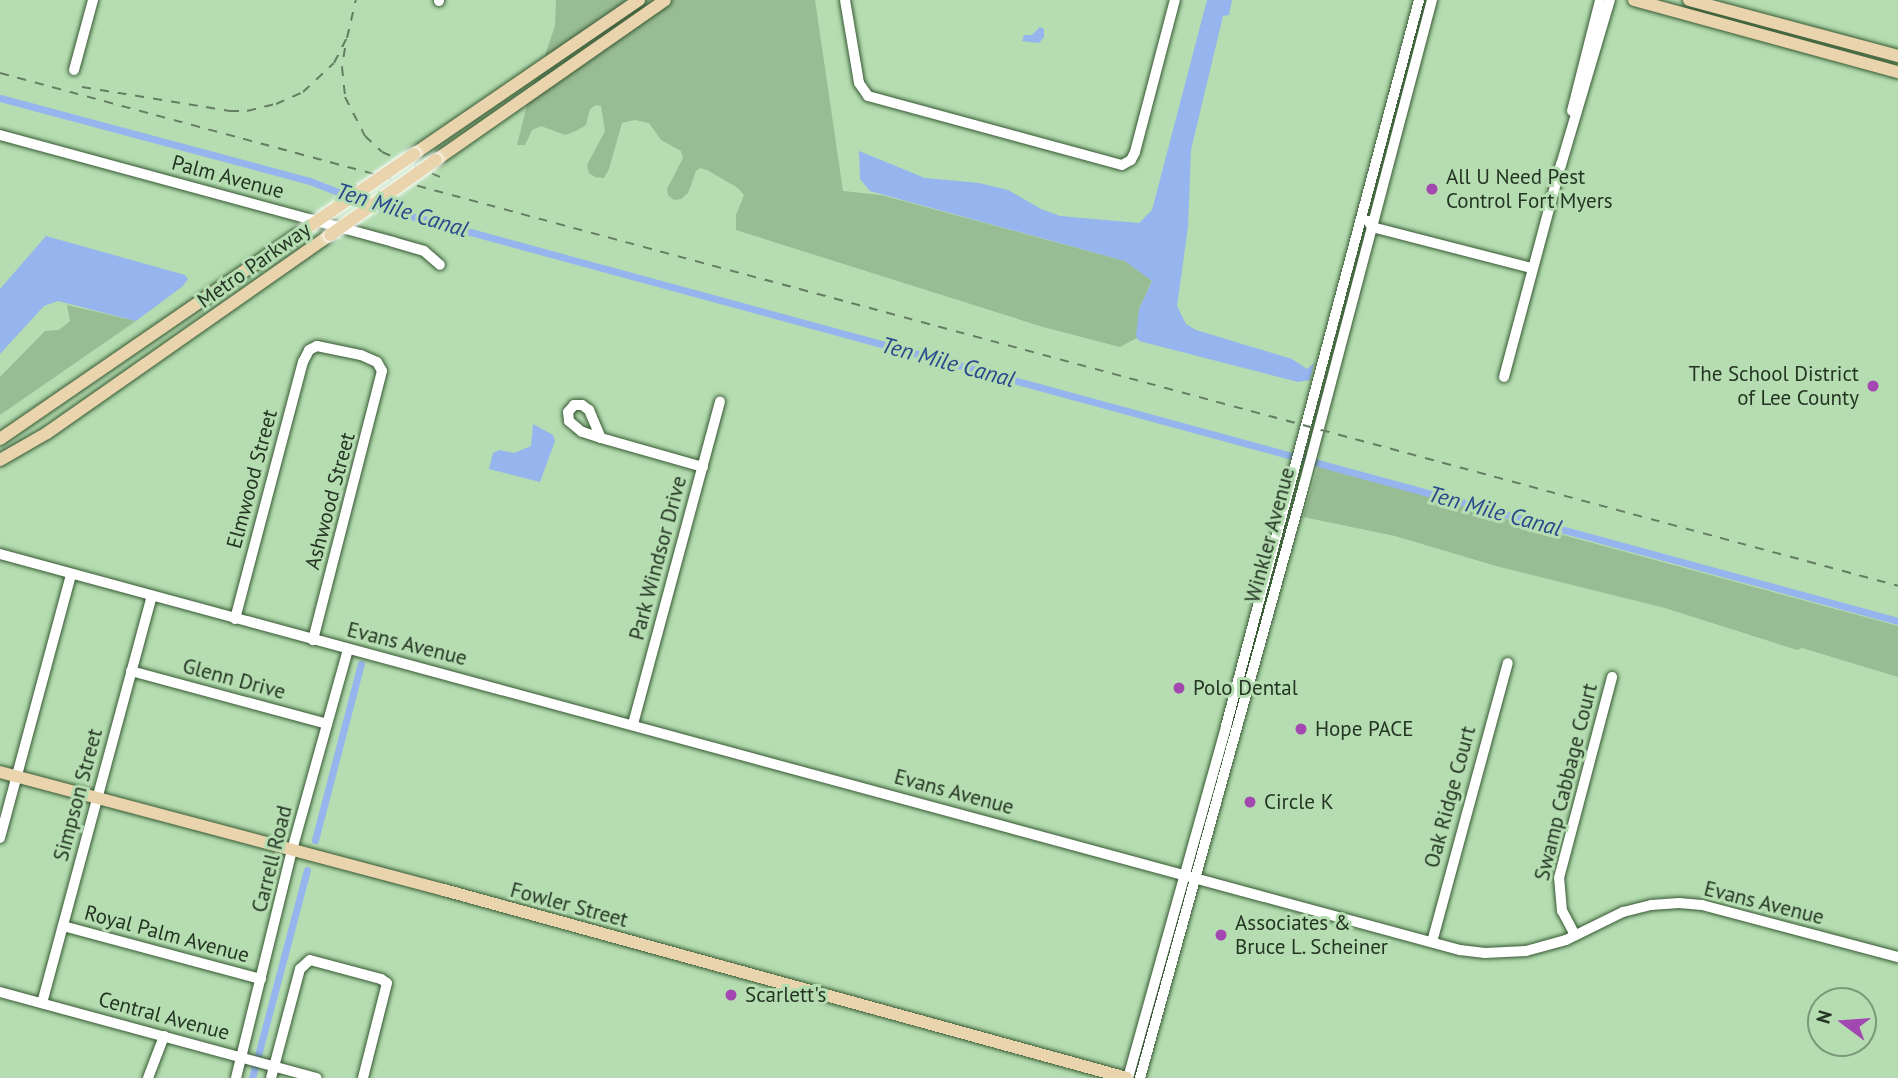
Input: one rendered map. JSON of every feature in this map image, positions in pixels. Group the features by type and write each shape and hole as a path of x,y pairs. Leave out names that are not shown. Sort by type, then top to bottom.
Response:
{"main road":[{"name":"Metro Parkway","path":"0,439 639,0"},
{"name":"Metro Parkway","path":"0,460 47,433 664,0"},
{"path":"1634,0 1898,72"},
{"path":"1689,0 1898,57"},
{"name":"Fowler Street","path":"0,772 1127,1078"}],"street":[{"path":"74,70 93,0"},
{"path":"845,0 859,83 868,96 1122,165 1131,160 1135,152 1175,0"},
{"name":"Winkler Avenue","path":"1127,1078 1293,474 1419,0"},
{"name":"Winkler Avenue","path":"1140,1078 1306,478 1432,0"},
{"path":"1561,165 1583,60 1600,0"},
{"path":"1503,377 1610,0"},
{"name":"Palm Avenue","path":"0,135 424,251 440,265"},
{"path":"1375,167 1367,212 1372,227 1532,268"},
{"path":"1339,302 1344,312 1343,338"},
{"name":"Elmwood Street","path":"234,619 303,362 309,350 317,345 362,355 377,362 382,371"},
{"name":"Ashwood Street","path":"313,640 382,371"},
{"name":"Park Windsor Drive","path":"633,724 720,402"},
{"path":"601,438 703,467"},
{"name":"Evans Avenue","path":"0,554 1473,952 1506,953 1540,948 1642,907 1690,904 1898,957"},
{"path":"0,838 71,574"},
{"name":"Simpson Street","path":"42,1003 152,596"},
{"name":"Carrell Road","path":"236,1078 244,1058 292,850 348,649"},
{"name":"Oak Ridge Court","path":"1432,942 1507,663"},
{"name":"Glenn Drive","path":"131,671 327,724"},
{"name":"Swamp Cabbage Court","path":"1575,935 1562,911 1559,878 1612,677"},
{"name":"Royal Palm Avenue","path":"63,926 261,979"},
{"path":"271,1078 270,1065 300,969 304,962 312,960 381,979 387,984 363,1078"},
{"name":"Central Avenue","path":"0,992 317,1078"},
{"path":"148,1078 163,1036"}],"green space":[{"path":"556,0 632,0 543,61 555,26"},
{"path":"646,0 658,0 531,90 537,74"},
{"path":"672,0 815,0 843,191 881,195 1125,261 1152,280 1139,309 1137,338 1120,347 1043,327 736,230 736,215 744,195 738,188 707,170 700,168 696,171 688,193 681,199 674,200 668,195 667,189 683,158 681,151 661,140 649,123 635,120 622,123 609,169 604,178 595,177 589,173 587,165 605,131 601,106 596,105 590,109 586,125 576,131 565,135 541,126 532,130 525,145 517,145 528,101"},
{"path":"67,305 136,321 0,415 0,377 45,331 59,330 70,321"},
{"path":"1319,464 1530,526 1898,626 1898,677 1802,648 1797,650 1665,608 1496,566 1395,536 1303,517"}],"water":[{"path":"1207,0 1232,0 1229,15 1223,16 1191,150 1188,227 1177,306 1186,324 1196,330 1292,359 1307,369 1314,363 1310,380 1298,382 1139,341 1136,336 1139,309 1152,281 1125,261 870,191 860,179 859,151 925,178 979,183 1008,190 1041,209 1060,216 1139,223 1152,210"},
{"path":"1040,27 1044,29 1044,37 1039,43 1022,41 1024,35 1032,35"},
{"path":"46,236 185,275 188,279 183,286 136,321 58,301 44,306 0,354 0,289"},
{"path":"533,424 553,435 555,441 540,482 489,469 493,453 500,450 514,453 531,446"}],"waterway":[{"name":"Ten Mile Canal","path":"0,98 310,181 371,205 1898,621"},
{"path":"315,840 361,664"},
{"path":"252,1078 307,870"}],"railway":[{"path":"82,87 230,111 247,111 276,104 303,92 334,63 347,38 356,0"},
{"path":"345,48 342,67 345,97 365,136 382,152 440,177"},
{"path":"0,73 1898,586"}],"place":[{"name":"All U Need Pest Control Fort Myers","path":"1432,189"},
{"name":"The School District of Lee County","path":"1873,386"},
{"name":"Polo Dental","path":"1179,688"},
{"name":"Hope PACE","path":"1301,729"},
{"name":"Circle K","path":"1250,802"},
{"name":"Associates & Bruce L. Scheiner","path":"1221,935"},
{"name":"Scarlett's","path":"731,995"}]}
